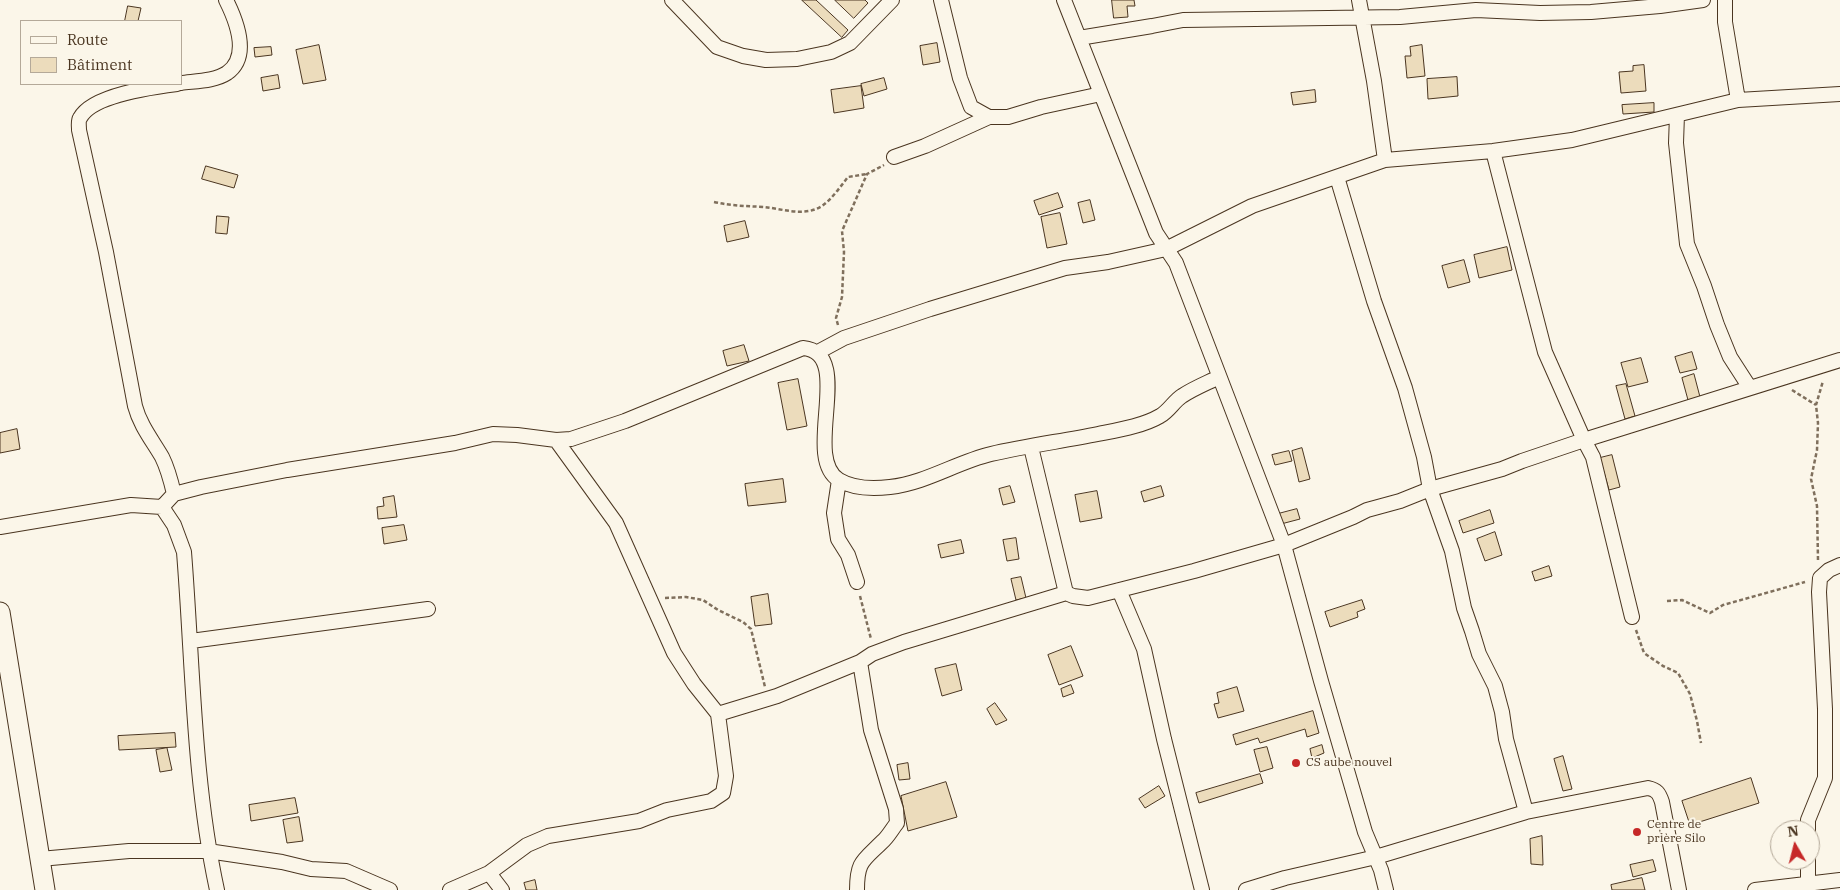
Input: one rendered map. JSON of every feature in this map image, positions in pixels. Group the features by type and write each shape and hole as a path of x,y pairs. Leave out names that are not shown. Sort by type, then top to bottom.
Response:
{"street":[{"path":"182,83 214,78 227,73 236,62 239,55 237,28 234,16 226,0"},
{"path":"672,0 717,47 743,56 766,60 806,57 831,52 850,43 892,0"},
{"path":"941,0 966,96 971,107 989,117"},
{"path":"1064,0 1156,233 1176,263 1284,545 1365,832 1376,857 1386,890"},
{"path":"1359,0 1374,82 1385,160"},
{"path":"1079,38 1183,20 1400,17 1476,10 1540,13 1591,12 1702,0"},
{"path":"1725,0 1725,22 1738,100"},
{"path":"172,85 136,92 97,103 90,107 80,118 79,130 106,252 138,419 163,458 170,475 174,494"},
{"path":"894,156 925,146 989,117 1008,117 1041,107 1101,94"},
{"path":"818,352 844,338 930,309 1065,268 1108,262 1166,249 1252,206 1385,160 1493,151 1572,140 1738,100 1840,94"},
{"path":"1677,115 1676,143 1687,244 1730,357 1750,388"},
{"path":"1493,151 1545,352 1593,457 1632,617"},
{"path":"1337,177 1374,301 1405,388 1424,457 1430,488 1447,532 1464,608 1479,654 1495,686 1502,712 1506,739 1526,812"},
{"path":"162,507 174,494 201,487 287,470 455,443 493,434 556,440 571,438 625,421 802,348 818,352 824,359 826,375 825,446 831,474 849,485 865,488 891,487 918,480 989,455 1128,428 1160,416 1180,396 1219,377"},
{"path":"718,714 777,696 904,642 1066,593 1072,596 1088,598 1194,571 1284,545 1367,510 1400,501 1430,488 1502,470 1522,460 1834,362"},
{"path":"450,890 489,872 527,845 548,836 639,821 667,810 711,801 723,793 726,776 718,714 694,684 674,653 616,523 556,440"},
{"path":"1030,447 1066,593"},
{"path":"839,480 834,513 838,539 848,555 857,582"},
{"path":"0,527 131,505 162,507"},
{"path":"162,507 174,526 184,552 198,748 208,851 217,890"},
{"path":"1808,820 1825,778 1825,709 1818,592 1820,578 1829,570 1840,565"},
{"path":"1119,590 1144,649 1164,739 1202,890"},
{"path":"191,641 428,609"},
{"path":"0,612 45,890"},
{"path":"857,890 857,876 861,863 869,853 884,842 897,823 896,809 871,730 860,662"},
{"path":"1246,890 1285,878 1376,857 1526,812 1648,788 1655,790 1659,794 1662,802 1679,890"},
{"path":"40,859 129,851 208,851 282,862 311,869 346,871 390,890"},
{"path":"1808,870 1808,884"},
{"path":"489,872 502,890"},
{"path":"1755,890 1840,880"}],"path":[{"path":"714,202 801,212 821,207 834,195 848,177 867,174 887,163 894,156"},
{"path":"844,338 836,318 842,297 844,252 842,231 867,174"},
{"path":"1667,600 1682,600 1710,613 1723,605 1820,578 1817,546 1817,506 1811,479 1817,450 1818,423 1816,405 1820,387 1834,362"},
{"path":"1775,380 1816,405"},
{"path":"857,582 867,618 872,642 872,654"},
{"path":"648,598 686,597 703,600 718,610 743,622 751,629 754,635 764,685 769,692 777,696"},
{"path":"1632,617 1644,652 1663,666 1678,673 1690,694 1701,743"}],"building":[{"path":"802,0 816,0 848,30 842,37"},
{"path":"835,0 865,0 868,3 854,18"},
{"path":"1112,0 1134,0 1135,6 1127,6 1128,17 1114,18"},
{"path":"128,6 141,8 138,20 125,20"},
{"path":"937,43 940,62 923,65 920,46"},
{"path":"319,45 326,80 303,84 296,50"},
{"path":"1422,45 1425,76 1407,78 1405,56 1411,56 1410,47"},
{"path":"271,47 272,55 255,57 254,48"},
{"path":"1644,65 1646,91 1621,93 1619,72 1633,71 1633,66"},
{"path":"278,75 280,88 263,91 261,78"},
{"path":"1457,77 1458,96 1428,99 1427,79"},
{"path":"884,78 887,89 864,96 861,84"},
{"path":"861,86 864,108 834,113 831,90"},
{"path":"1315,90 1316,102 1293,105 1291,93"},
{"path":"1654,103 1654,112 1623,114 1622,105"},
{"path":"206,166 238,175 234,188 202,179"},
{"path":"1058,193 1063,207 1039,215 1034,201"},
{"path":"1090,200 1095,220 1083,223 1078,203"},
{"path":"1060,213 1067,244 1047,248 1041,217"},
{"path":"217,216 229,217 227,234 216,233"},
{"path":"745,221 749,237 727,242 724,226"},
{"path":"1507,247 1512,270 1479,278 1474,255"},
{"path":"1464,260 1470,282 1448,288 1442,266"},
{"path":"744,345 749,361 727,366 723,351"},
{"path":"1692,352 1697,369 1680,373 1675,357"},
{"path":"1641,358 1648,382 1628,387 1621,363"},
{"path":"1694,374 1700,397 1688,400 1682,378"},
{"path":"798,379 807,426 787,430 778,383"},
{"path":"1626,384 1635,416 1625,419 1616,386"},
{"path":"17,429 20,449 0,453 0,433"},
{"path":"1302,448 1310,479 1299,482 1292,451"},
{"path":"1289,451 1292,461 1275,465 1272,455"},
{"path":"1612,455 1620,487 1609,490 1600,458"},
{"path":"783,479 786,502 748,506 745,484"},
{"path":"1010,486 1015,502 1003,505 999,489"},
{"path":"1161,486 1164,496 1144,502 1141,492"},
{"path":"1097,491 1102,518 1080,522 1075,495"},
{"path":"394,496 397,517 378,519 377,507 384,506 383,498"},
{"path":"1297,509 1300,519 1281,524 1278,514"},
{"path":"1490,510 1494,523 1463,533 1459,521"},
{"path":"404,525 407,540 384,544 382,528"},
{"path":"1495,532 1502,555 1485,561 1477,539"},
{"path":"1016,538 1019,559 1007,561 1003,540"},
{"path":"961,540 964,553 941,558 938,545"},
{"path":"1549,566 1552,576 1535,581 1532,572"},
{"path":"1021,577 1026,598 1016,600 1011,579"},
{"path":"768,594 772,624 755,626 751,597"},
{"path":"1362,600 1365,609 1357,612 1358,617 1330,627 1325,612"},
{"path":"1071,646 1083,676 1059,685 1048,655"},
{"path":"956,664 962,690 942,696 935,669"},
{"path":"1071,685 1074,693 1063,697 1061,689"},
{"path":"1237,687 1244,711 1218,718 1214,704 1219,703 1217,693"},
{"path":"995,703 1007,720 996,725 987,709"},
{"path":"1313,711 1319,733 1307,737 1305,729 1260,743 1258,738 1236,745 1233,735"},
{"path":"175,733 176,747 119,750 118,736"},
{"path":"1322,745 1324,753 1312,758 1310,749"},
{"path":"1267,747 1273,768 1260,772 1254,750"},
{"path":"167,748 172,770 160,772 156,750"},
{"path":"1563,756 1572,789 1563,791 1554,759"},
{"path":"908,763 910,779 899,780 897,765"},
{"path":"1260,774 1263,783 1199,803 1196,793"},
{"path":"1751,778 1759,803 1690,825 1682,801"},
{"path":"946,782 957,817 908,831 901,796"},
{"path":"1159,786 1165,796 1145,808 1139,799"},
{"path":"295,798 298,813 251,821 249,805"},
{"path":"299,817 303,841 287,843 283,820"},
{"path":"1542,836 1543,865 1531,864 1530,839"},
{"path":"1653,860 1656,871 1633,877 1630,865"},
{"path":"1642,878 1645,890 1612,890 1611,885"},
{"path":"535,880 537,890 526,890 524,883"}],"place":[{"name":"CS aube nouvel","path":"1296,763"},
{"name":"Centre de prière Silo","path":"1637,832"}]}
